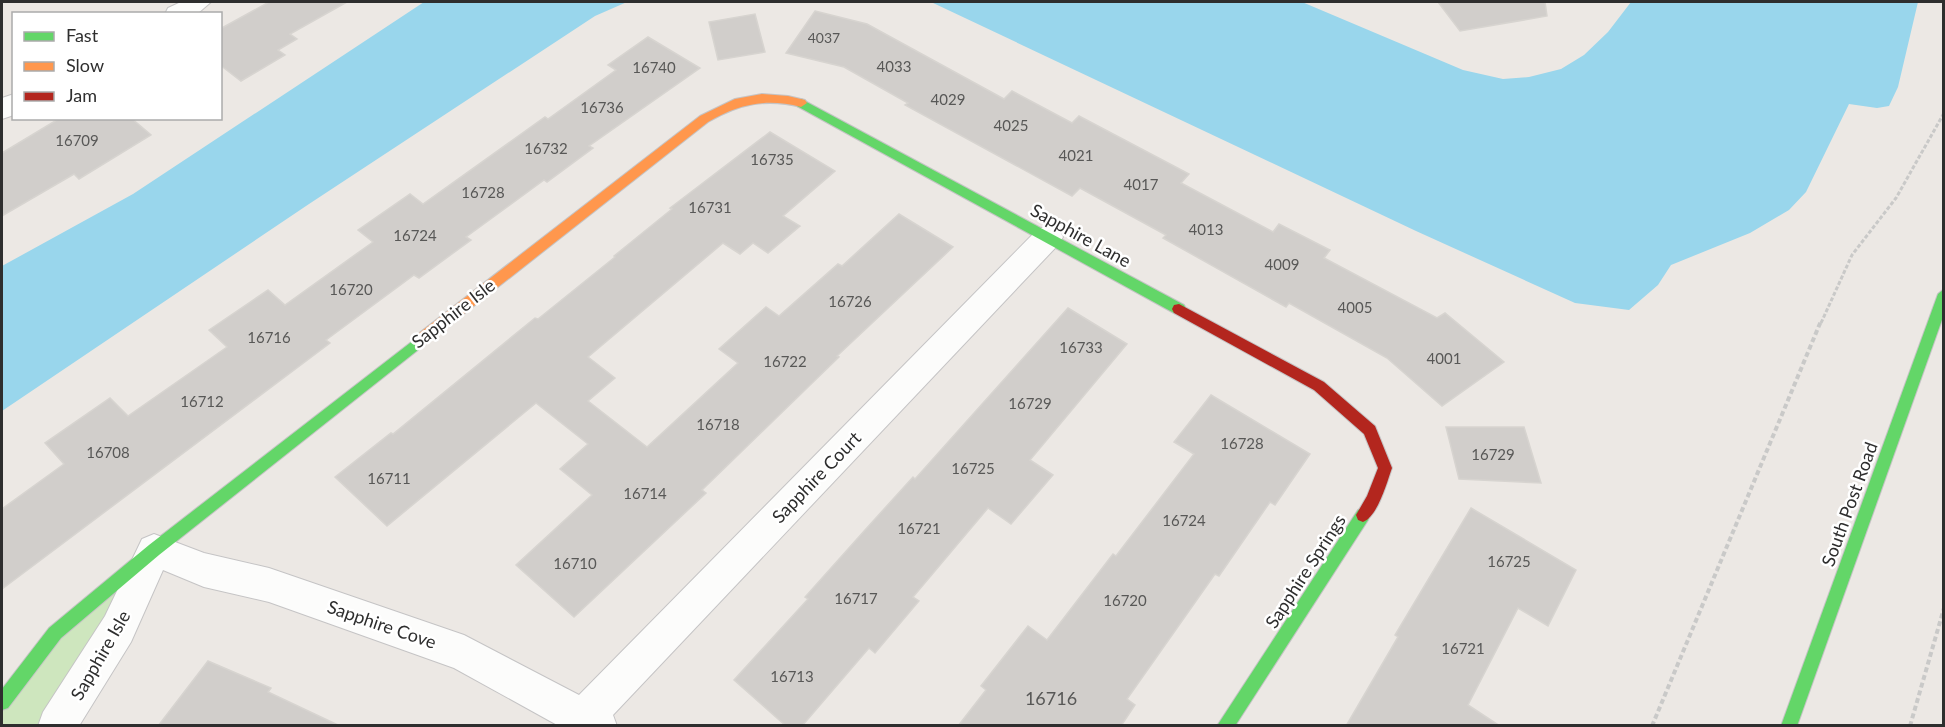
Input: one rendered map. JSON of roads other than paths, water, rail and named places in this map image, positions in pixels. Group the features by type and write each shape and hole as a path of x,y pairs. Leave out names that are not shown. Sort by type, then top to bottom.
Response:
{"street":[{"path":"181,12 199,2"},
{"name":"Sapphire Lane","path":"763,94 784,95 805,104 1319,386 1370,430"},
{"name":"Sapphire Isle","path":"2,702 55,633 154,550 689,129 730,104 763,94"},
{"name":"Sapphire Court","path":"591,721 1048,237"},
{"name":"South Post Road","path":"1789,726 1944,294"},
{"name":"Sapphire Springs","path":"1225,726 1373,499 1385,468 1370,430"},
{"name":"Sapphire Isle","path":"57,726 118,629 154,550"},
{"name":"Sapphire Cove","path":"154,550 204,570 269,585 464,653 591,721"}],"water":[{"path":"424,2 627,2 595,16 309,204 2,411 2,266 133,194"},
{"path":"931,2 1302,2 1463,70 1503,79 1529,77 1561,69 1584,55 1608,32 1631,2 1918,2 1898,87 1889,106 1877,108 1849,104 1806,192 1789,210 1750,233 1671,265 1658,285 1629,310 1575,303 1416,231"}]}
